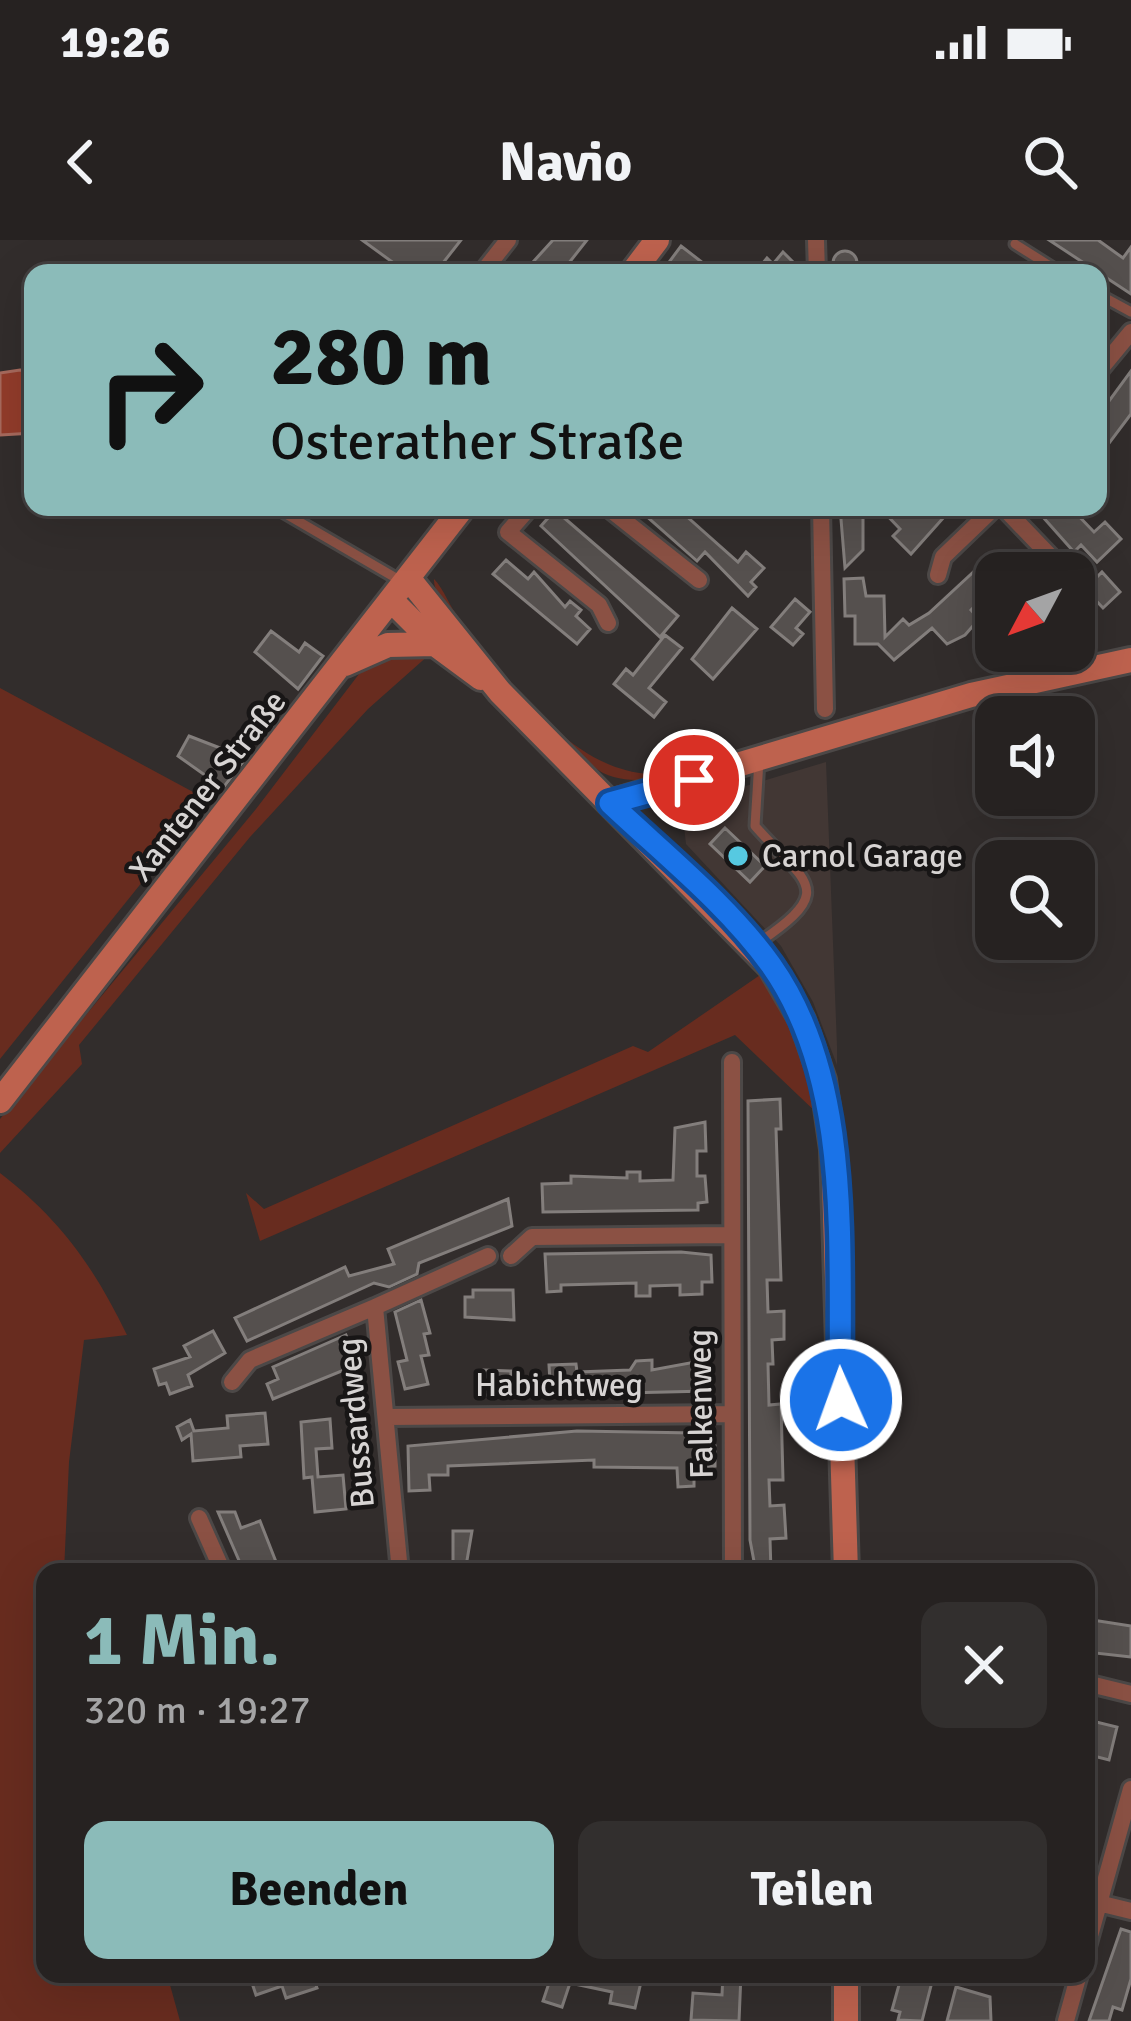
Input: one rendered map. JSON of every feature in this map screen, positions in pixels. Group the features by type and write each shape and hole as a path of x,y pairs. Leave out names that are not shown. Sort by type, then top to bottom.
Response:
{"main road":[{"path":"639,264 657,240"},
{"name":"Xantener Straße","path":"0,1101 457,516"},
{"path":"402,588 434,644 500,692"},
{"path":"402,588 755,945 802,1020 830,1115 846,1563"},
{"path":"345,664 388,645 434,644"},
{"path":"610,803 971,694 1131,660"},
{"path":"846,1983 846,2021"}],"street":[{"path":"489,264 508,240"},
{"path":"1107,362 1131,332"},
{"path":"522,516 508,532 599,605 608,623"},
{"path":"618,516 699,580"},
{"path":"821,516 825,709"},
{"path":"938,575 944,557 989,516"},
{"path":"1008,516 1046,552"},
{"name":"Falkenweg","path":"732,1062 733,1563"},
{"path":"511,1256 532,1237 729,1235"},
{"name":"Bussardweg","path":"232,1382 250,1360 488,1256"},
{"name":"Bussardweg","path":"375,1306 399,1563"},
{"name":"Habichtweg","path":"388,1417 731,1414"},
{"path":"199,1518 220,1563"},
{"path":"1095,1685 1131,1694"},
{"path":"1095,1896 1131,1789"},
{"path":"1095,1902 1131,1911"},
{"path":"1066,2021 1077,1983"}],"lane":[{"path":"1015,244 1047,264"},
{"path":"288,516 402,588"},
{"path":"755,945 799,912 808,894 804,874 755,826 759,760"}],"shaded area":[{"path":"24,371 24,434 0,435 0,373"},
{"path":"434,579 459,618 542,717 592,756 620,769 650,774 648,780 603,773 562,740 477,651 439,597"},
{"path":"392,652 430,654 368,709 250,837 79,1045 82,1064 0,1153 0,1119 256,809 359,674"},
{"path":"0,688 208,800 0,1059"},
{"path":"826,762 837,1065 813,1002 781,946 686,844 683,817 739,788"},
{"path":"763,973 792,1023 820,1116 735,1035 260,1241 246,1193 264,1209 633,1046 648,1052"},
{"path":"0,1173 41,1208 74,1246 127,1335 84,1340 69,1462 64,1563 36,1563 36,1983 169,1983 180,2021 0,2021"}],"building":[{"path":"362,240 461,240 442,264 395,264"},
{"path":"553,240 587,240 568,264 531,264"},
{"path":"1049,240 1098,240 1123,258 1131,247 1131,294 1107,278 1107,264 1085,264"},
{"path":"681,246 704,264 668,264"},
{"path":"783,252 795,264 773,264"},
{"path":"840,252 856,258 857,264 833,264"},
{"path":"1131,371 1131,414 1107,446 1107,404"},
{"path":"550,516 562,516 678,616 660,637 541,526"},
{"path":"646,516 686,516 738,562 746,552 764,568 751,582 756,587 748,596 705,552 697,561"},
{"path":"841,516 863,516 863,550 845,568"},
{"path":"888,516 945,516 911,554 893,536 900,529"},
{"path":"1042,516 1079,516 1094,532 1105,522 1121,539 1097,562 1095,552 1081,545 1074,552"},
{"path":"506,560 528,579 534,572 565,607 570,601 581,610 576,616 590,629 577,644 493,574"},
{"path":"975,570 971,610 975,624 965,635 947,644 932,628 894,660 878,644 855,644 855,616 845,616 844,579 863,578 866,596 884,596 885,637 903,619 909,625"},
{"path":"1102,572 1120,592 1103,608 1095,600 1095,579"},
{"path":"795,599 810,612 796,628 803,634 793,645 771,627"},
{"path":"732,608 757,629 713,679 692,659"},
{"path":"271,631 299,652 305,643 323,656 298,689 255,652"},
{"path":"665,635 682,648 649,688 666,702 654,717 614,684 626,669 633,675"},
{"path":"189,736 246,758 223,788 178,756"},
{"name":"Carnol Garage","path":"725,828 765,866 750,882 710,844"},
{"path":"780,1099 781,1129 776,1129 781,1280 767,1280 768,1312 784,1311 784,1339 772,1340 773,1364 768,1364 769,1405 781,1404 783,1480 769,1480 770,1506 784,1505 786,1538 770,1539 771,1563 754,1563 750,1540 748,1101"},
{"path":"705,1122 706,1151 697,1151 697,1176 705,1176 707,1202 698,1203 698,1210 543,1212 542,1184 571,1183 571,1176 627,1178 627,1172 640,1172 640,1181 673,1180 675,1128"},
{"path":"508,1199 512,1226 419,1263 417,1274 389,1287 374,1283 247,1341 235,1318 345,1267 349,1276 394,1264 388,1249"},
{"path":"545,1254 711,1255 712,1282 702,1282 702,1294 680,1295 680,1285 650,1286 650,1296 636,1296 636,1283 561,1285 561,1291 547,1292"},
{"path":"473,1290 513,1290 514,1320 465,1317 465,1297 473,1297"},
{"path":"421,1300 430,1333 424,1334 429,1355 421,1356 428,1384 405,1389 398,1362 407,1360 395,1312"},
{"path":"213,1331 225,1353 188,1375 192,1386 170,1394 166,1383 159,1385 154,1369 190,1357 184,1346"},
{"path":"346,1335 359,1364 273,1399 267,1384 278,1379 273,1367"},
{"path":"652,1360 652,1370 706,1360 707,1391 541,1395 540,1382 550,1382 549,1365 576,1364 577,1372 630,1370 636,1361"},
{"path":"484,1370 511,1371 511,1395 484,1395"},
{"path":"265,1413 268,1444 240,1446 241,1457 193,1461 191,1434 182,1440 177,1427 190,1420 194,1431 228,1428 227,1416"},
{"path":"330,1419 332,1448 316,1449 318,1477 343,1475 346,1509 315,1512 312,1477 304,1478 301,1422"},
{"path":"577,1431 695,1433 696,1446 715,1446 715,1466 694,1467 694,1486 678,1487 677,1468 594,1467 594,1460 448,1466 448,1475 429,1475 430,1490 409,1491 408,1446"},
{"path":"218,1512 235,1512 241,1528 260,1521 276,1563 240,1563"},
{"path":"453,1531 472,1531 467,1563 453,1563"},
{"path":"1095,1620 1131,1626 1131,1657 1095,1653"},
{"path":"1095,1722 1117,1727 1109,1760 1095,1756"},
{"path":"1121,1929 1131,1932 1131,1979 1122,2010 1113,2007 1109,2021 1089,2021"},
{"path":"252,1983 315,1983 317,1988 286,1998 282,1986 256,1995"},
{"path":"549,1983 570,1983 562,2007 543,2001"},
{"path":"570,1983 641,1983 635,2008 610,2003 612,1992"},
{"path":"723,1983 741,1983 739,2021 691,2020 693,1993 722,1995"},
{"path":"900,1983 932,1983 922,2021 898,2020 900,2012 892,2010"},
{"path":"956,1987 990,1997 991,2021 947,2021"}],"place":[{"name":"Carnol Garage","path":"738,856"}],"route":[{"path":"694,780 610,803 755,945 802,1020 830,1115 841,1400"}]}
